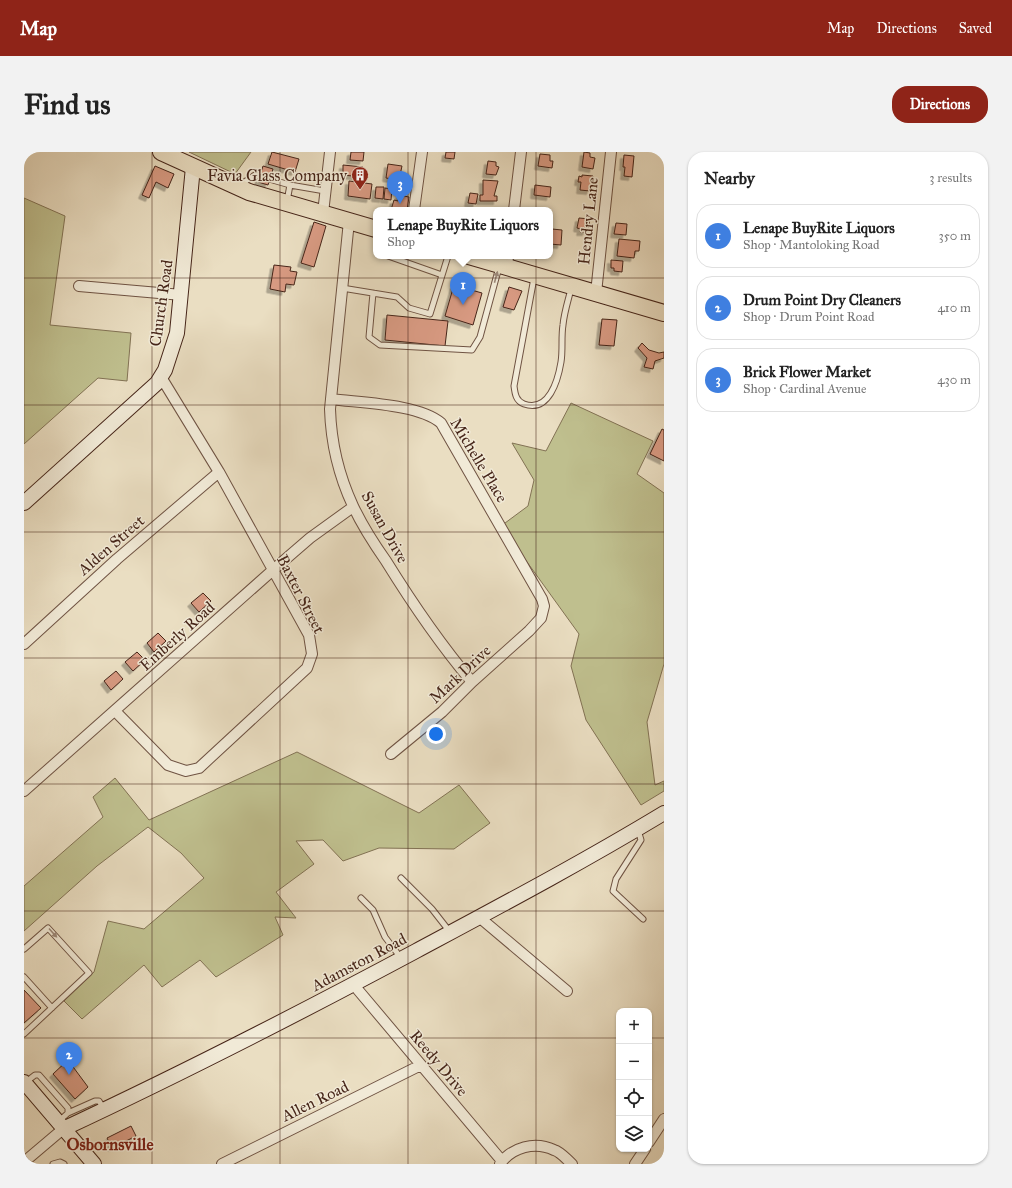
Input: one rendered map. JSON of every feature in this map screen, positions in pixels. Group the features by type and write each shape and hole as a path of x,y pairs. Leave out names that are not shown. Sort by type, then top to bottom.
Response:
{"main road":[{"path":"161,152 238,186 373,228"},
{"path":"487,259 505,262 535,275 664,313"}],"street":[{"path":"323,213 330,152"},
{"path":"414,207 422,152"},
{"path":"514,207 521,152"},
{"name":"Hendry Lane","path":"596,293 610,152"},
{"name":"Church Road","path":"24,503 157,383 161,377 174,346 182,295 193,167"},
{"name":"Susan Drive","path":"349,221 331,399 331,430 339,468 353,507 414,606 472,682"},
{"path":"79,286 182,295"},
{"name":"Baxter Street","path":"115,711 168,765 186,771 199,768 307,668 312,654 309,635 219,472 161,377"},
{"name":"Michelle Place","path":"331,399 418,410 433,416 441,423 542,599 544,606 542,611"},
{"name":"Alden Street","path":"24,644 117,559 219,472"},
{"name":"Emberly Road","path":"24,791 310,538 353,507"},
{"name":"Mark Drive","path":"392,754 442,712 472,682 529,631 541,618 542,611"},
{"name":"Adamston Road","path":"60,1126 104,1110 176,1076 401,959 588,859 664,813"},
{"path":"479,917 567,991"},
{"name":"Reedy Drive","path":"353,984 501,1162"},
{"name":"Allen Road","path":"222,1164 421,1065"},
{"path":"24,1082 94,1164"},
{"path":"652,1137 664,1119"},
{"path":"24,1162 60,1126"},
{"path":"501,1162 513,1151 529,1146 555,1150 572,1164"},
{"path":"635,1164 643,1152"}],"lane":[{"path":"238,186 255,175 290,185 325,191"},
{"path":"287,202 290,185"},
{"path":"396,259 442,276"},
{"path":"342,288 397,298 409,308 430,314 447,259"},
{"path":"373,293 369,337 380,345 472,350 480,337 493,290 505,262"},
{"path":"535,275 514,386 515,395 520,402 524,404 539,405 546,400 556,386 562,361 562,325 572,286"},
{"path":"637,829 641,840 616,879 613,891 643,919"},
{"path":"401,878 432,909 451,932"},
{"path":"361,898 373,910 385,937 401,959"},
{"path":"24,949 48,928 89,973 24,1034"},
{"path":"24,977 52,1008"},
{"path":"24,1082 34,1075 39,1076 68,1108 68,1113"},
{"path":"60,1126 68,1113 95,1101 99,1101 104,1110"},
{"path":"53,1164 57,1162 64,1164"}],"green space":[{"path":"189,152 251,152 235,174"},
{"path":"24,198 65,216 50,325 131,333 127,381 98,378 24,444"},
{"path":"571,403 653,441 637,474 664,493 664,664 647,722 655,785 664,781 664,791 641,805 586,720 571,666 579,634 501,526 528,506 534,480 512,443 546,451"},
{"path":"297,752 419,813 459,785 490,823 454,849 379,848 343,861 323,840 296,841 314,864 276,892 296,918 275,917 283,935 216,977 200,960 162,987 144,965 82,1019 64,1001 94,972 108,921 144,929 204,878 181,853 148,827 97,866 24,931 24,886 103,817 93,797 115,778 149,820"}],"building":[{"path":"272,152 299,159 295,172 268,164"},
{"path":"351,152 364,152 363,161 350,160"},
{"path":"446,152 455,152 454,159 445,158"},
{"path":"584,152 590,153 590,157 595,158 593,169 582,167"},
{"path":"540,154 550,155 550,161 553,161 552,168 538,166"},
{"path":"624,155 634,156 632,177 624,176"},
{"path":"488,161 496,162 496,166 499,167 496,175 486,174"},
{"path":"388,164 402,166 399,180 386,178"},
{"path":"343,165 363,167 362,177 343,175"},
{"path":"155,166 174,174 168,188 156,182 149,198 142,195"},
{"path":"263,166 273,169 268,185 258,182"},
{"path":"582,175 593,176 590,191 580,190 581,182 578,182 579,176 582,177"},
{"path":"483,180 498,181 494,196 497,196 497,201 480,201 480,195 483,195"},
{"name":"Favia Glass Company","path":"349,181 372,184 370,199 348,196"},
{"path":"535,185 551,187 550,197 534,195"},
{"path":"376,187 384,187 383,199 375,198"},
{"path":"385,188 392,189 391,200 384,199"},
{"path":"470,193 478,194 476,204 468,203"},
{"path":"399,195 409,197 407,207 392,207 394,200 398,201"},
{"path":"579,218 590,219 588,230 586,230 586,232 580,232 581,229 577,228"},
{"path":"314,222 326,226 314,267 301,263"},
{"path":"616,223 627,224 626,235 614,234"},
{"path":"553,229 562,230 561,245 553,244"},
{"path":"619,239 640,241 639,251 635,251 634,258 617,256"},
{"path":"611,260 623,261 622,272 614,271 614,268 611,268"},
{"path":"274,265 291,267 290,271 297,272 294,285 286,284 285,292 270,289"},
{"path":"454,285 482,293 473,325 445,316"},
{"path":"509,287 522,291 514,310 503,307"},
{"path":"387,315 448,321 445,346 385,340"},
{"path":"602,319 617,320 614,346 599,345"},
{"path":"642,343 649,350 659,353 664,352 664,358 655,361 653,369 644,367 647,358 638,348"},
{"path":"662,429 664,430 664,461 650,454"},
{"path":"203,593 211,601 199,612 191,603"},
{"path":"158,633 166,641 154,652 147,643"},
{"path":"137,652 145,660 133,671 125,662"},
{"path":"116,671 123,679 111,690 104,681"},
{"path":"24,990 41,1008 24,1023"},
{"path":"68,1060 88,1087 75,1099 53,1074"},
{"path":"131,1126 136,1136 112,1148 107,1138"}],"place":[{"name":"Favia Glass Company","path":"360,190"},
{"name":"Brick Flower Market","path":"400,204"},
{"name":"Lenape BuyRite Liquors","path":"463,305"},
{"name":"Drum Point Dry Cleaners","path":"69,1075"}],"district":[{"name":"Osbornsville","path":"110,1144"}]}
